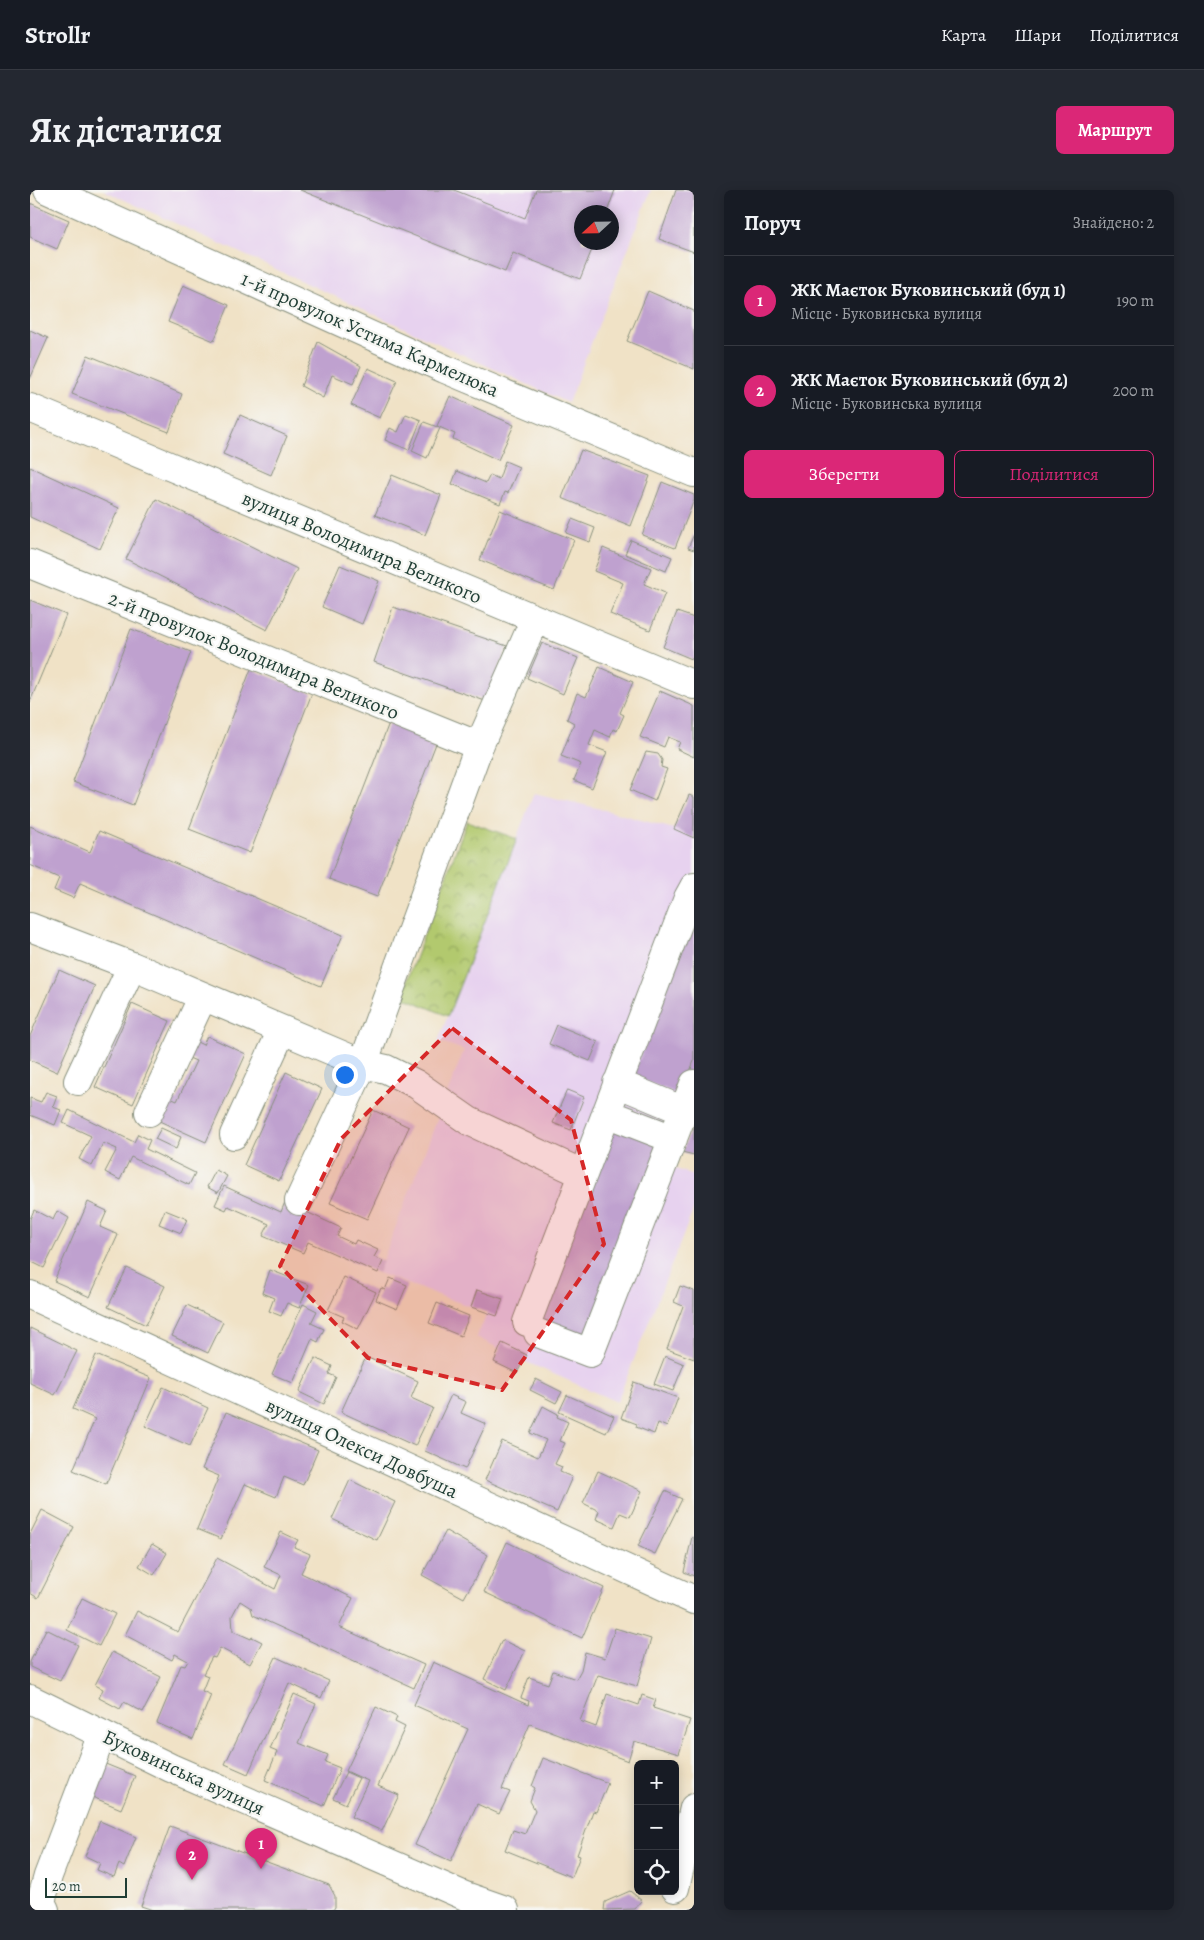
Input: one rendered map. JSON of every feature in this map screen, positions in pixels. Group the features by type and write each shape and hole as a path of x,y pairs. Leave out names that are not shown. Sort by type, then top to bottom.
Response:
{"street":[{"name":"1-й провулок Устима Кармелюка","path":"48,190 445,369 694,473"},
{"name":"вулиця Володимира Великого","path":"30,408 694,685"},
{"name":"2-й провулок Володимира Великого","path":"30,564 479,746"},
{"path":"299,1201 363,1064 479,746 535,619"},
{"path":"694,887 688,898 583,1174 532,1327 590,1352 694,1084"},
{"path":"30,927 132,966 363,1064 386,1069 416,1084 469,1121 583,1174"},
{"path":"78,1081 132,966"},
{"path":"149,1112 203,996"},
{"path":"234,1136 282,1030"},
{"path":"617,1083 684,1111"},
{"path":"606,1113 673,1139"},
{"name":"вулиця Олекси Довбуша","path":"30,1295 694,1600"},
{"name":"Буковинська вулиця","path":"30,1699 171,1768 465,1896 505,1910"},
{"path":"45,1910 41,1902 48,1876 102,1734"},
{"path":"679,1872 694,1808"},
{"path":"671,1910 674,1895"}],"highlighted area":[{"path":"452,1028 571,1120 604,1244 502,1390 368,1358 280,1266 341,1139"}],"shaded area":[{"path":"103,190 651,190 568,403"},
{"path":"534,793 674,829 694,838 694,1110 671,1167 694,1176 694,1208 617,1402 524,1361 476,1337 488,1313 378,1273 464,1050 438,1041"}],"green space":[{"path":"467,821 517,839 448,1016 401,996"}],"building":[{"path":"300,190 454,190 525,218 536,190 615,190 610,205 574,205 574,250 592,250 580,279 513,253 505,272"},
{"path":"676,190 694,190 694,252 659,239"},
{"path":"30,203 69,220 57,249 30,237"},
{"path":"183,285 229,305 214,341 168,322"},
{"path":"648,291 694,311 694,369 627,341"},
{"path":"30,330 48,338 30,379"},
{"path":"318,342 361,366 353,384 332,375 323,398 301,386"},
{"path":"88,355 182,394 169,432 72,394"},
{"path":"368,368 397,381 380,418 351,405"},
{"path":"450,396 514,425 498,460 453,439 455,434 437,426"},
{"path":"406,414 421,420 409,450 385,440 390,428 398,432"},
{"path":"240,415 287,436 271,475 223,454"},
{"path":"424,422 440,428 427,458 412,451"},
{"path":"581,450 650,476 631,526 562,498"},
{"path":"505,461 519,467 508,493 505,492 500,504 452,484 457,471 486,483 490,475 499,479"},
{"path":"30,467 119,508 100,549 30,517"},
{"path":"392,475 441,495 425,535 375,515"},
{"path":"662,482 694,495 694,500 675,548 642,535"},
{"path":"156,499 297,569 267,630 126,559"},
{"path":"500,510 574,540 554,590 480,560"},
{"path":"572,519 595,528 590,542 566,533"},
{"path":"694,534 694,550 688,548"},
{"path":"631,540 672,557 666,571 625,554"},
{"path":"603,548 651,568 644,584 665,593 650,630 610,614 623,583 594,571"},
{"path":"340,565 379,581 362,624 322,607"},
{"path":"30,600 66,615 30,702"},
{"path":"393,607 507,646 488,702 374,662"},
{"path":"677,612 694,618 694,660 663,647"},
{"path":"131,629 191,652 133,805 73,782"},
{"path":"542,643 578,658 563,694 527,678"},
{"path":"599,667 633,682 620,713 624,715 617,731 613,729 610,737 595,730 589,745 607,752 592,788 574,780 581,764 561,756 574,723 567,719 577,693 586,697"},
{"path":"251,669 312,693 250,853 189,829"},
{"path":"660,691 694,706 694,757 677,749 680,742 668,737 664,747 640,737"},
{"path":"389,723 437,741 377,897 329,879"},
{"path":"646,752 658,754 662,760 661,767 667,769 655,801 630,790"},
{"path":"689,795 694,797 694,838 674,829"},
{"path":"30,826 90,852 99,831 343,935 321,986 80,883 73,898 54,890 59,878 30,865"},
{"path":"694,917 694,1061 681,1095 633,1076"},
{"path":"59,970 95,986 57,1072 30,1060 30,1036"},
{"path":"132,1004 170,1021 133,1104 95,1087"},
{"path":"557,1025 598,1042 590,1061 549,1044"},
{"path":"207,1036 246,1054 206,1142 157,1120 168,1097 177,1101 196,1061 184,1056 191,1039 203,1045"},
{"path":"286,1072 322,1089 279,1181 244,1165"},
{"path":"567,1090 584,1097 571,1130 553,1123"},
{"path":"46,1092 57,1096 53,1107 61,1110 55,1125 30,1115 30,1098 41,1102"},
{"path":"69,1110 134,1142 138,1134 150,1140 146,1149 195,1173 189,1185 131,1157 120,1180 105,1172 117,1149 103,1143 92,1166 79,1159 91,1136 63,1123"},
{"path":"373,1110 409,1127 367,1219 330,1203"},
{"path":"694,1119 694,1155 682,1152"},
{"path":"614,1123 663,1142 585,1345 536,1325"},
{"path":"161,1128 181,1137 176,1149 155,1139"},
{"path":"216,1170 227,1176 218,1193 207,1187"},
{"path":"224,1186 281,1212 285,1202 341,1228 337,1236 354,1244 356,1240 378,1250 374,1257 383,1261 378,1273 308,1242 303,1253 263,1236 269,1224 228,1206 226,1210 215,1205"},
{"path":"88,1202 107,1211 100,1227 118,1235 90,1297 54,1281"},
{"path":"34,1210 53,1220 57,1211 69,1218 44,1268 30,1261 30,1219"},
{"path":"165,1210 187,1219 181,1233 159,1224"},
{"path":"127,1268 165,1286 146,1325 108,1307"},
{"path":"270,1270 309,1285 299,1308 287,1303 281,1316 269,1311 274,1298 262,1293"},
{"path":"344,1277 376,1292 358,1329 342,1321 344,1317 328,1310"},
{"path":"390,1278 407,1285 397,1309 376,1300 381,1288 385,1290"},
{"path":"680,1286 694,1291 694,1359 667,1349 683,1306 674,1302"},
{"path":"477,1290 503,1299 497,1316 471,1307"},
{"path":"437,1303 469,1316 461,1336 429,1323"},
{"path":"303,1304 317,1311 311,1323 324,1329 318,1342 312,1339 293,1383 272,1374"},
{"path":"187,1305 223,1322 208,1353 172,1336"},
{"path":"30,1328 77,1351 55,1395 30,1383"},
{"path":"502,1343 527,1355 517,1373 494,1362"},
{"path":"96,1355 151,1378 106,1484 73,1470 95,1419 73,1409"},
{"path":"665,1356 684,1364 673,1391 654,1384"},
{"path":"366,1357 418,1381 411,1398 433,1408 415,1446 341,1412"},
{"path":"315,1358 332,1366 329,1374 336,1377 324,1404 299,1392"},
{"path":"536,1379 562,1392 556,1403 530,1390"},
{"path":"634,1382 678,1398 667,1427 658,1423 654,1434 636,1427 637,1424 621,1418"},
{"path":"163,1387 208,1408 190,1446 145,1426"},
{"path":"451,1395 466,1402 461,1413 486,1424 465,1469 425,1451"},
{"path":"567,1395 614,1416 606,1433 559,1412"},
{"path":"543,1406 558,1414 557,1417 568,1422 560,1441 565,1443 555,1464 562,1467 560,1472 572,1477 557,1512 485,1480 502,1441 538,1457 546,1440 530,1433"},
{"path":"226,1412 318,1450 303,1485 284,1477 276,1497 245,1484 221,1539 197,1529 219,1476 202,1469"},
{"path":"598,1471 642,1491 630,1517 620,1513 614,1527 596,1519 599,1511 583,1503"},
{"path":"350,1480 395,1502 377,1540 332,1519"},
{"path":"665,1491 682,1499 655,1554 638,1546"},
{"path":"42,1510 74,1527 38,1598 30,1593 30,1534"},
{"path":"446,1531 488,1555 464,1598 422,1575"},
{"path":"281,1532 298,1540 294,1547 310,1554 301,1573 353,1598 339,1627 424,1665 414,1688 253,1615 251,1608 240,1601 232,1616 233,1631 262,1642 250,1664 220,1648 215,1658 212,1657 203,1674 208,1676 202,1691 211,1695 193,1739 157,1723 181,1665 185,1666 188,1661 175,1654 172,1660 125,1635 137,1611 178,1632 217,1558 275,1589 281,1575 264,1567"},
{"path":"692,1537 694,1538 694,1576 684,1572"},
{"path":"507,1542 604,1588 582,1638 484,1592"},
{"path":"152,1544 167,1553 154,1575 139,1566"},
{"path":"82,1598 115,1614 99,1646 67,1630"},
{"path":"615,1628 651,1639 637,1686 598,1675 580,1721 596,1727 607,1694 639,1705 642,1695 656,1700 653,1708 690,1720 679,1754 634,1741 628,1761 530,1724 502,1789 510,1792 499,1814 477,1804 451,1861 415,1845 468,1729 414,1705 433,1662 528,1705 529,1701 521,1698 529,1677 548,1684 553,1671 576,1679 581,1670 585,1652 605,1658"},
{"path":"46,1629 78,1645 60,1681 30,1667 30,1662"},
{"path":"502,1640 525,1651 506,1690 484,1679"},
{"path":"112,1652 161,1677 143,1712 124,1702 120,1709 99,1698 103,1689 95,1685"},
{"path":"276,1657 329,1681 321,1698 289,1683 248,1774 225,1764"},
{"path":"294,1694 316,1704 299,1743 328,1755 325,1762 340,1768 324,1806 265,1780 277,1752 270,1749"},
{"path":"376,1707 397,1717 395,1722 405,1727 378,1786 399,1795 382,1831 351,1817 368,1781 346,1771"},
{"path":"543,1758 608,1783 596,1812 593,1811 577,1855 580,1856 572,1877 505,1850 513,1830 525,1834 535,1810 530,1801 535,1788 532,1786"},
{"path":"103,1763 135,1776 121,1809 90,1796"},
{"path":"346,1772 359,1778 346,1804 333,1798"},
{"path":"100,1821 136,1837 124,1867 119,1864 114,1877 97,1870 100,1863 85,1856"},
{"path":"170,1826 329,1885 335,1896 335,1907 333,1910 153,1910 141,1906"},
{"path":"630,1891 642,1901 635,1909 604,1910 605,1902"}],"place":[{"name":"ЖК Маєток Буковинський (буд 1)","path":"261,1869"},
{"name":"ЖК Маєток Буковинський (буд 2)","path":"192,1880"}]}
